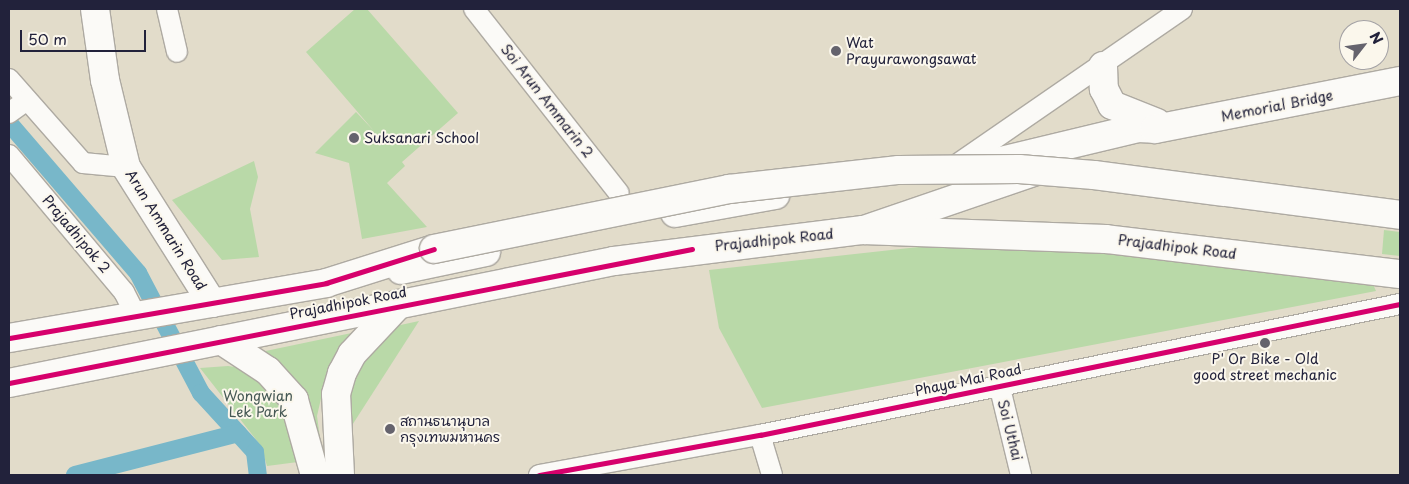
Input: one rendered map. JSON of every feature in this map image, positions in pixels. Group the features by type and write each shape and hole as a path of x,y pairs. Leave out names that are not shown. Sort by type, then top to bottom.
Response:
{"main road":[{"name":"Arun Ammarin Road","path":"94,9 105,80 126,167 212,303"},
{"path":"1103,66 1104,89 1112,105 1161,128"},
{"name":"Memorial Bridge","path":"1161,128 1400,82"},
{"name":"Prajadhipok Road","path":"9,338 326,283 786,193 942,175 1138,128 1161,128"},
{"name":"Prajadhipok Road","path":"863,230 1141,138 1161,128"},
{"name":"Prajadhipok Road","path":"326,283 434,249 729,189 899,170 1019,169 1094,175 1400,215"},
{"name":"Prajadhipok Road","path":"9,382 614,261 863,230 1106,238 1400,274"},
{"path":"340,475 336,394 342,372 352,354 399,304"},
{"path":"211,342 268,371 294,400 314,475"}],"street":[{"path":"167,9 177,52"},
{"name":"Soi Arun Ammarin 2","path":"474,9 619,193"},
{"path":"942,175 1103,66 1179,10"},
{"path":"9,79 17,107 84,163 126,167"},
{"name":"Prajadhipok 2","path":"9,155 143,316"},
{"name":"Phaya Mai Road","path":"539,475 760,435 999,384 1400,304"},
{"name":"Soi Uthai","path":"999,384 1021,475"},
{"path":"760,435 772,475"}],"green space":[{"path":"355,9 367,9 458,113 402,162 405,166 387,183 427,227 362,239 349,163 315,153 356,112 374,131 306,52"},
{"path":"254,161 258,177 250,209 259,257 222,260 172,200"},
{"path":"1384,230 1400,232 1400,256 1382,254"},
{"path":"955,243 1099,247 1371,280 1376,291 762,408 719,328 709,270"},
{"path":"419,321 349,430 340,391 382,329"},
{"path":"366,330 342,353 325,381 317,416 325,475 256,353"},
{"name":"Wongwian Lek Park","path":"228,366 255,370 283,398 298,462 267,466 261,446 200,368"}],"waterway":[{"path":"9,123 138,273 201,393 255,452 258,475"},
{"path":"75,475 238,433"}],"cycle path":[{"path":"9,338 326,283 434,249"},
{"path":"9,383 692,249"},
{"path":"539,475 760,435 1400,304"}],"place":[{"name":"Wat Prayurawongsawat","path":"836,51"},
{"name":"Suksanari School","path":"354,138"},
{"name":"P' Or Bike - Old good street mechanic","path":"1265,343"},
{"name":"สถานธนานุบาล กรุงเทพมหานคร","path":"390,429"}]}
